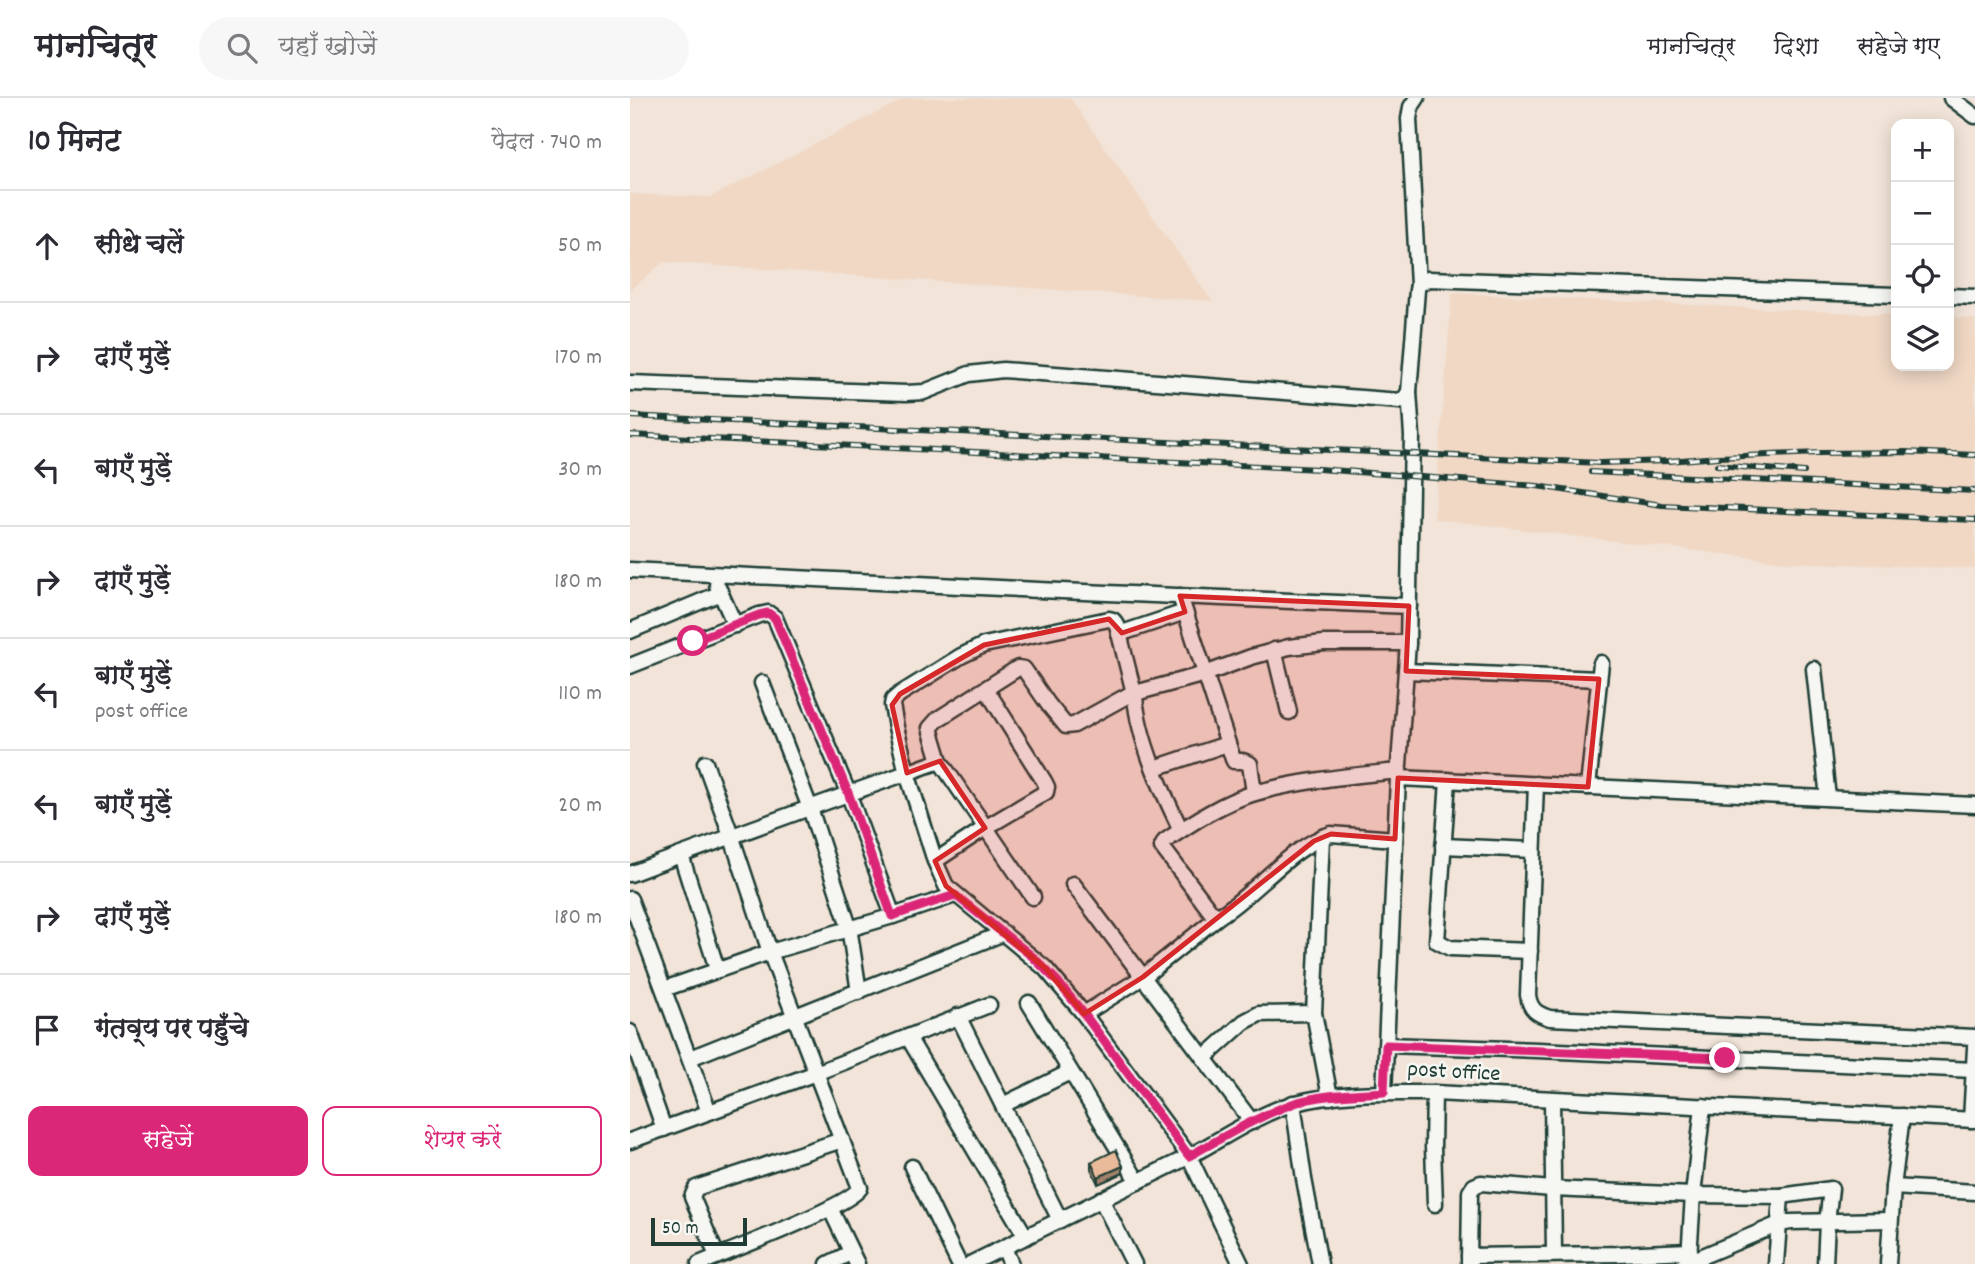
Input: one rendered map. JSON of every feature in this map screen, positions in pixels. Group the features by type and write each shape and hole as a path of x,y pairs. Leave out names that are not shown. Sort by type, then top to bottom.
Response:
{"street":[{"path":"1384,1092 1395,839 1408,643 1412,436 1409,392 1418,285 1409,119 1411,107 1417,98"},
{"path":"1951,98 1975,116"},
{"path":"1418,285 1428,279 1891,295"},
{"path":"1954,296 1975,297"},
{"path":"630,383 906,393 924,392 969,374 1003,370 1394,401 1405,398 1409,392"},
{"path":"630,570 1409,606"},
{"path":"713,574 735,625"},
{"path":"630,631 721,593"},
{"path":"1180,596 1227,744 1234,761 1250,764 1254,793"},
{"path":"1119,634 1185,612"},
{"path":"630,666 768,613 775,618 849,795 892,916"},
{"path":"1181,830 1155,768 1139,719 1135,694 1115,622 1109,619 991,643 961,656 893,700 895,727 907,773 935,861 946,886 1045,968 1084,1014 1189,1156 1241,1264"},
{"path":"1033,897 940,761 930,728 937,719 1018,668 1024,669 1048,705 1064,724 1070,727 1144,690 1205,674 1274,650 1324,643 1408,643"},
{"path":"1274,650 1289,712"},
{"path":"1588,787 1601,663"},
{"path":"1814,669 1828,798"},
{"path":"1406,671 1599,679"},
{"path":"762,683 810,808 849,927 859,992"},
{"path":"935,861 1046,792 1047,787 986,689"},
{"path":"1155,768 1227,744"},
{"path":"630,874 940,761"},
{"path":"699,1264 830,1208 852,1197 860,1188 770,952 732,835 705,763"},
{"path":"1219,916 1211,912 1163,850 1166,841 1216,809 1254,793 1335,777 1399,775 1536,785 1975,805"},
{"path":"1448,780 1437,941 1450,948 1530,951"},
{"path":"1536,785 1530,1003 1533,1010 1539,1014 1550,1018 1975,1037"},
{"path":"1084,1014 1143,977 1304,848 1322,837 1331,834 1395,839"},
{"path":"1322,837 1314,1013 1330,1097"},
{"path":"1443,846 1533,850"},
{"path":"681,855 717,969"},
{"path":"1073,884 1252,1122"},
{"path":"664,989 717,969 955,895"},
{"path":"630,899 709,1112"},
{"path":"690,1058 1004,933"},
{"path":"1029,1003 1138,1182"},
{"path":"630,1142 989,1005"},
{"path":"1204,1058 1251,1017 1266,1013 1314,1013"},
{"path":"958,1016 1060,1220"},
{"path":"630,1032 664,1129"},
{"path":"908,1037 1026,1237"},
{"path":"1386,1045 1974,1070"},
{"path":"1973,1120 1975,1048"},
{"path":"1003,1105 1070,1072"},
{"name":"post office","path":"970,1264 1138,1182 1252,1122 1293,1104 1330,1097 1384,1092 1434,1093 1973,1120"},
{"path":"1434,1093 1435,1204"},
{"path":"1552,1100 1554,1254"},
{"path":"1293,1104 1320,1264"},
{"path":"1687,1259 1703,1106"},
{"path":"1888,1264 1893,1187 1902,1116"},
{"path":"717,1256 692,1197 696,1188 842,1140"},
{"path":"912,1167 959,1264"},
{"path":"1825,1264 1827,1222 1831,1189 1781,1196 1693,1195 1481,1183 1474,1186 1470,1192 1469,1260 1554,1254 1618,1259 1687,1259 1726,1248 1780,1224 1791,1222 1827,1222 1890,1220"},
{"path":"1893,1187 1975,1192"},
{"path":"1776,1264 1781,1196"},
{"path":"1101,1199 1134,1264"},
{"path":"828,1264 854,1259 830,1208"},
{"path":"1004,1248 1011,1264"},
{"path":"1725,1264 1726,1248"}],"highlighted area":[{"path":"1180,596 1409,606 1406,671 1599,679 1588,787 1398,778 1395,839 1331,834 1314,841 1143,977 1084,1014 1045,968 946,886 935,861 985,828 940,761 907,773 892,705 900,694 984,645 1109,619 1122,633 1185,612"}],"shaded area":[{"path":"906,98 1070,98 1212,301 664,262 630,290 630,194 711,197"},
{"path":"1452,293 1891,315 1891,371 1954,371 1954,317 1975,319 1975,569 1789,562 1434,519"}],"building":[{"path":"1116,1150 1123,1166 1098,1177 1091,1162"}],"railway":[{"path":"630,416 1600,463 1821,453 1975,455"},
{"path":"630,435 1319,469 1537,486 1662,505 1975,520"},
{"path":"1717,465 1804,472"},
{"path":"1591,472 1975,491"}],"route":[{"path":"693,641 759,615 768,613 775,618 849,795 892,916 955,895 1033,957 1084,1014 1189,1156 1252,1122 1293,1104 1330,1097 1384,1092 1386,1045 1725,1058"}]}
